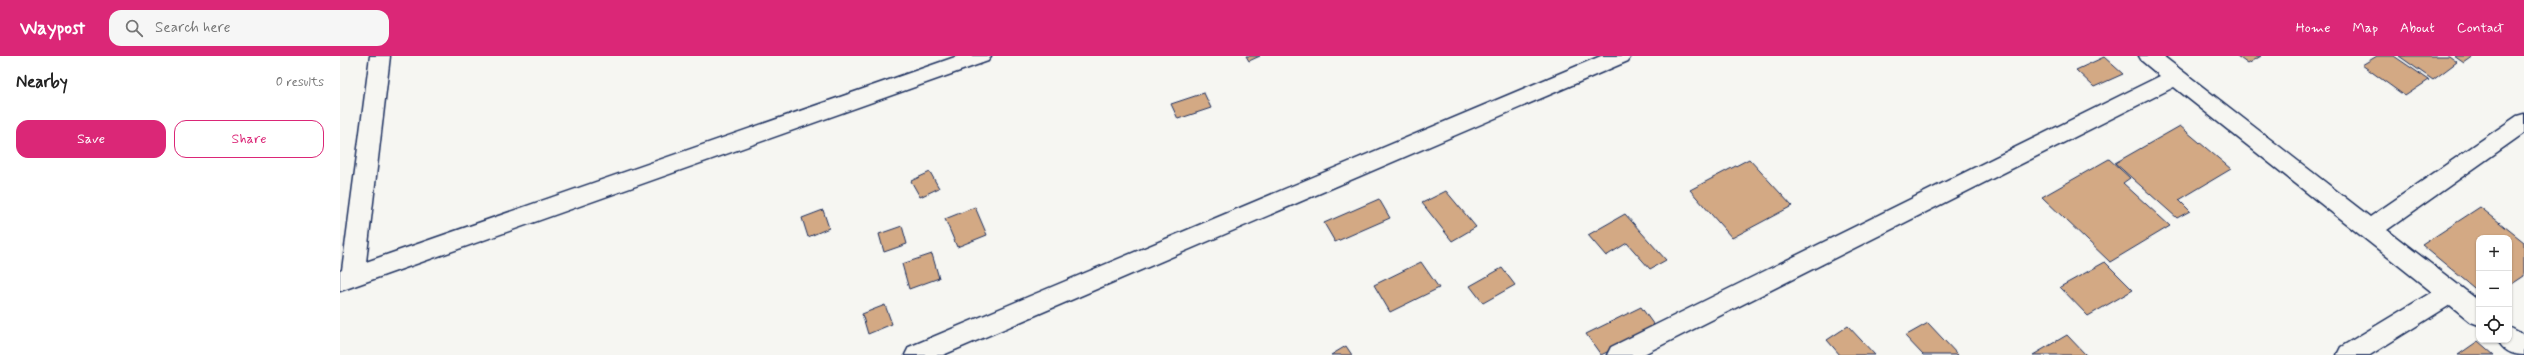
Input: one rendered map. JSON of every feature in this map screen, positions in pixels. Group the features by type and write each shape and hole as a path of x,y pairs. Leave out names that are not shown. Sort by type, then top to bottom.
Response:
{"street":[{"path":"380,56 346,278 981,56"},
{"path":"917,355 1621,56"},
{"path":"2149,56 2476,313"},
{"path":"1619,355 2176,77"},
{"path":"2369,230 2524,122"},
{"path":"2348,355 2450,293"},
{"path":"2512,340 2524,350"}],"building":[{"path":"1246,56 1260,56 1249,61"},
{"path":"2237,56 2261,56 2248,64"},
{"path":"2377,56 2394,56 2429,80 2405,96 2362,65"},
{"path":"2399,56 2449,56 2457,62 2433,80"},
{"path":"2454,56 2474,56 2464,63"},
{"path":"2104,57 2123,74 2094,87 2076,70"},
{"path":"1204,93 1211,108 1178,119 1171,104"},
{"path":"2180,126 2231,169 2179,200 2190,211 2177,218 2115,163"},
{"path":"1749,159 1792,206 1732,238 1690,190"},
{"path":"2109,159 2130,178 2123,183 2170,226 2110,262 2042,197"},
{"path":"930,172 939,188 920,197 911,181"},
{"path":"1446,191 1476,227 1452,241 1422,203"},
{"path":"1379,199 1390,218 1335,242 1324,223"},
{"path":"975,207 987,235 957,247 945,219"},
{"path":"2480,207 2524,242 2524,276 2512,284 2512,235 2476,235 2476,290 2422,245"},
{"path":"823,210 829,228 808,237 802,218"},
{"path":"1625,214 1666,260 1650,269 1627,243 1606,256 1588,235"},
{"path":"902,226 907,244 884,252 879,234"},
{"path":"932,254 939,278 909,289 902,264"},
{"path":"1421,262 1439,288 1390,312 1374,285"},
{"path":"2105,262 2133,290 2088,316 2060,287"},
{"path":"1502,268 1515,285 1483,303 1470,286"},
{"path":"885,305 892,324 868,334 862,314"},
{"path":"1641,307 1656,328 1601,355 1586,334"},
{"path":"1928,323 1958,355 1923,355 1905,336"},
{"path":"1848,326 1875,355 1840,355 1827,340"},
{"path":"2067,335 2086,355 2033,355"},
{"path":"2476,342 2480,343 2494,355 2458,355"},
{"path":"1346,346 1352,355 1331,355"}]}
